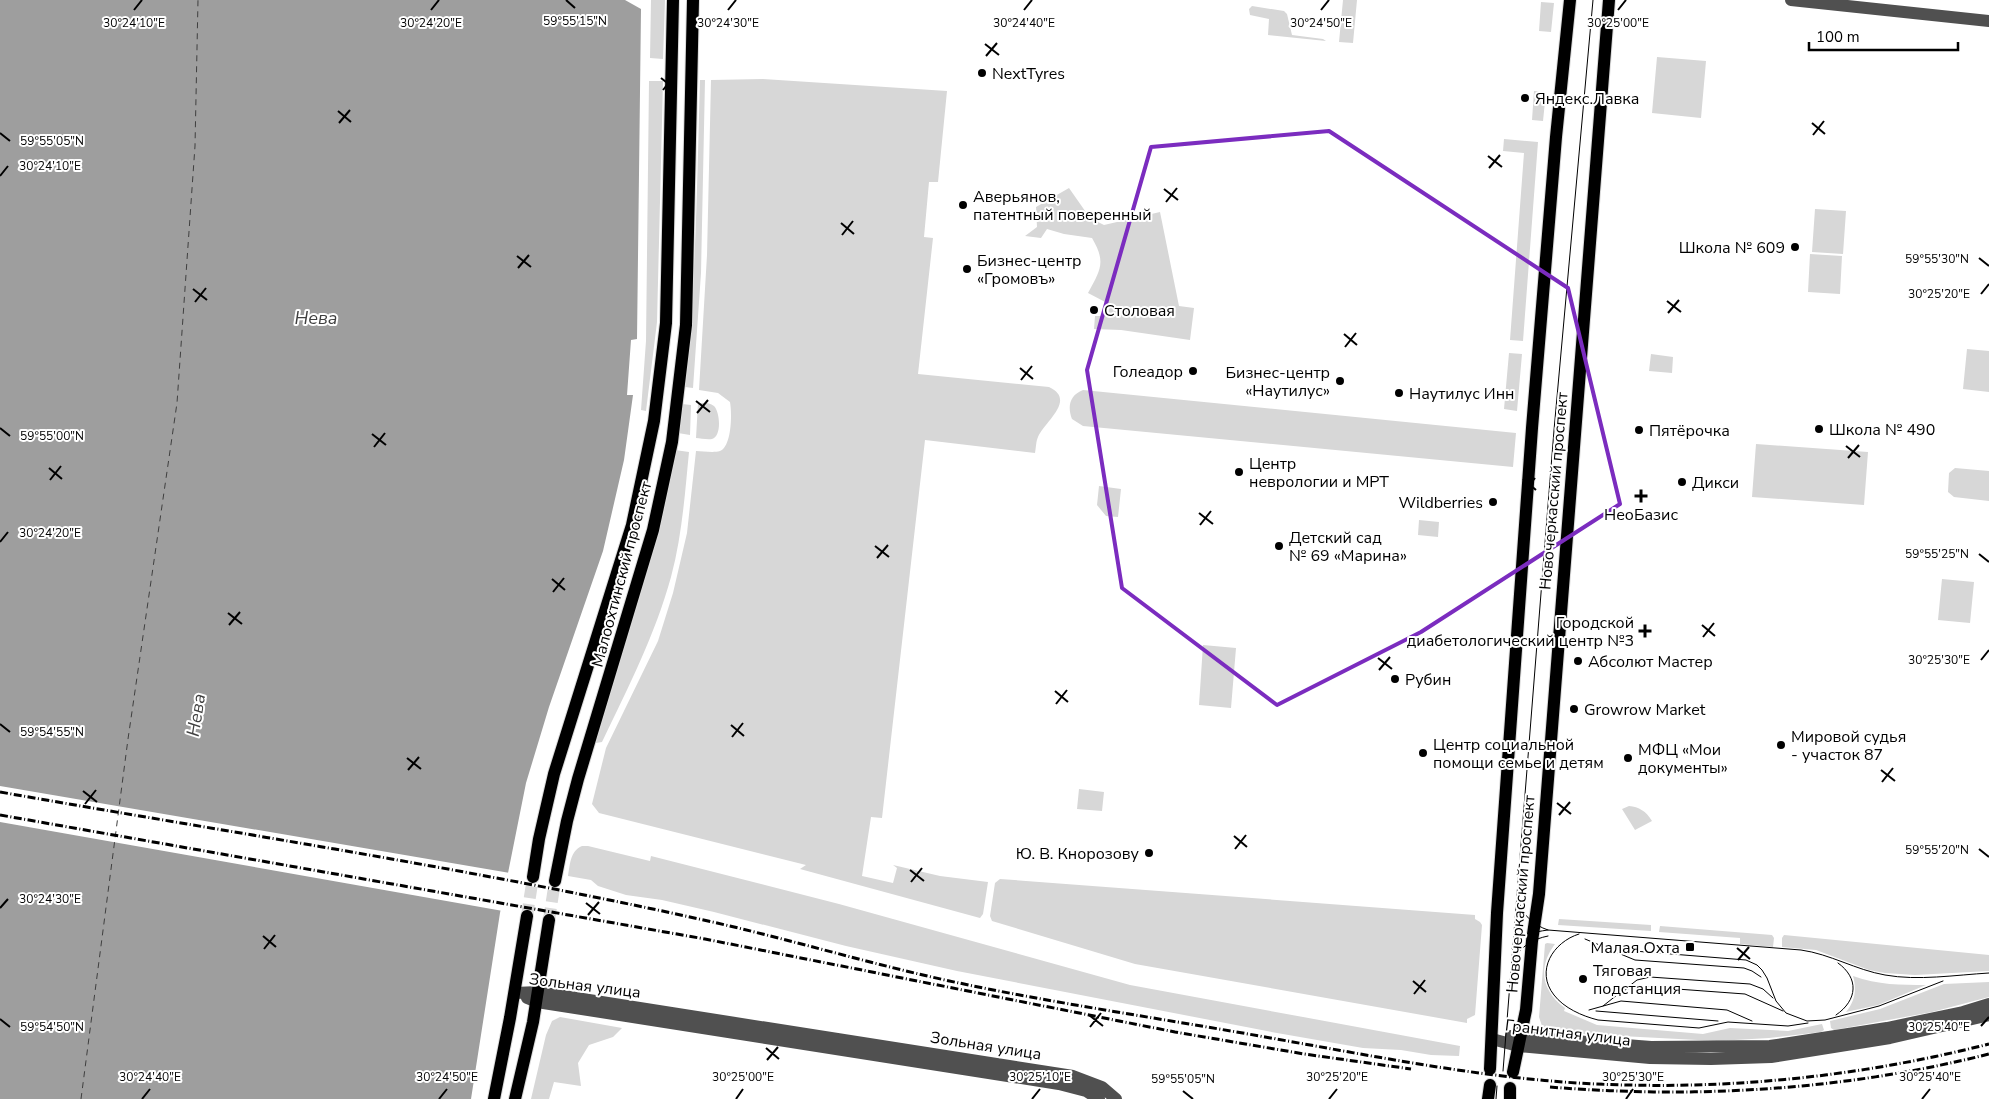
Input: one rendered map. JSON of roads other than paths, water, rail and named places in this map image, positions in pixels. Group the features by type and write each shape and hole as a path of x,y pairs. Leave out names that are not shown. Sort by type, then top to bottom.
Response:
{"main road":[{"name":"Малоохтинский проспект","path":"533,877 542,824 554,774 632,524 654,421 666,323 673,0"},
{"name":"Малоохтинский проспект","path":"556,881 567,821 578,779 653,530 672,442 686,326 693,0"},
{"name":"Новочеркасский проспект","path":"1490,1069 1498,892 1533,423 1555,147 1570,0"},
{"name":"Новочеркасский проспект","path":"1513,1072 1526,1010 1538,894 1609,0"},
{"path":"494,1099 515,993 527,916"},
{"path":"515,1099 538,997 549,920"}],"street":[{"path":"1791,0 1989,21"},
{"name":"Зольная улица","path":"515,993 1066,1085 1086,1091 1099,1099"},
{"name":"Зольная улица","path":"538,997 1073,1076 1102,1088 1116,1099"},
{"name":"Гранитная улица","path":"1492,1039 1650,1047 1770,1046 1887,1028 1963,1012 1989,1004"},
{"name":"Гранитная улица","path":"1520,1041 1650,1058 1711,1059 1770,1056 1890,1038 1989,1015"}],"water":[{"name":"Нева","path":"0,0 625,0 641,9 637,339 631,340 627,395 633,395 624,460 603,551 549,707 526,783 500,913 471,1099 0,1099"}],"tunnel":[{"path":"527,916 533,877"},
{"path":"549,920 555,881"}],"tram line":[{"path":"1503,1071 1554,430 1593,0"},
{"path":"1518,899 1525,915 1548,930"},
{"path":"1512,948 1519,940 1528,935 1548,930 1801,950 1822,955 1874,973 1898,977 1937,977 1989,973"},
{"path":"1579,934 1570,938 1555,950 1550,958 1546,976 1549,986 1558,1000 1568,1008 1586,1016 1598,1020 1699,1028 1728,1022 1788,1026 1808,1023"},
{"path":"1514,961 1523,947 1537,939 1548,936"},
{"path":"1585,939 1609,949 1746,960 1757,965 1762,970 1776,1001 1786,1013 1807,1021 1825,1020 1879,1006 1943,981"},
{"path":"1618,953 1635,960 1744,968 1761,977"},
{"path":"1836,1015 1849,1003 1853,989 1850,975 1838,963"},
{"path":"1628,987 1637,980 1650,977 1750,984 1763,989 1773,998"},
{"path":"1603,1006 1622,991 1636,986 1745,994 1783,1011"},
{"path":"1589,1010 1621,1001 1727,1010 1752,1021"},
{"path":"1596,1011 1718,1021"},
{"path":"1496,1099 1497,1086"}],"railway":[{"path":"0,792 525,883 730,926 914,973 1025,996 1400,1061 1536,1080 1627,1085 1718,1084 1764,1081 1855,1071 1989,1044"},
{"path":"0,815 705,939 1175,1032 1304,1054 1411,1069"},
{"path":"1550,1087 1660,1092 1771,1088 1881,1076 1989,1054"}],"place":[{"name":"NextTyres","path":"982,73"},
{"name":"Яндекс.Лавка","path":"1525,98"},
{"name":"Аверьянов, патентный поверенный","path":"963,205"},
{"name":"Школа № 609","path":"1795,247"},
{"name":"Бизнес-центр «Громовъ»","path":"967,269"},
{"name":"Столовая","path":"1094,310"},
{"name":"Голеадор","path":"1193,371"},
{"name":"Бизнес-центр «Наутилус»","path":"1340,381"},
{"name":"Наутилус Инн","path":"1399,393"},
{"name":"Школа № 490","path":"1819,429"},
{"name":"Пятёрочка","path":"1639,430"},
{"name":"Центр неврологии и МРТ","path":"1239,472"},
{"name":"Дикси","path":"1682,482"},
{"name":"НеоБазис","path":"1641,496"},
{"name":"Wildberries","path":"1493,502"},
{"name":"Детский сад № 69 «Марина»","path":"1279,546"},
{"name":"Городской диабетологический центр №3","path":"1645,631"},
{"name":"Абсолют Мастер","path":"1578,661"},
{"name":"Рубин","path":"1395,679"},
{"name":"Growrow Market","path":"1574,709"},
{"name":"Мировой судья - участок 87","path":"1781,745"},
{"name":"Центр социальной помощи семье и детям","path":"1423,753"},
{"name":"МФЦ «Мои документы»","path":"1628,758"},
{"name":"Ю. В. Кнорозову","path":"1149,853"},
{"name":"Малая Охта","path":"1690,947"},
{"name":"Тяговая подстанция","path":"1583,979"}]}
